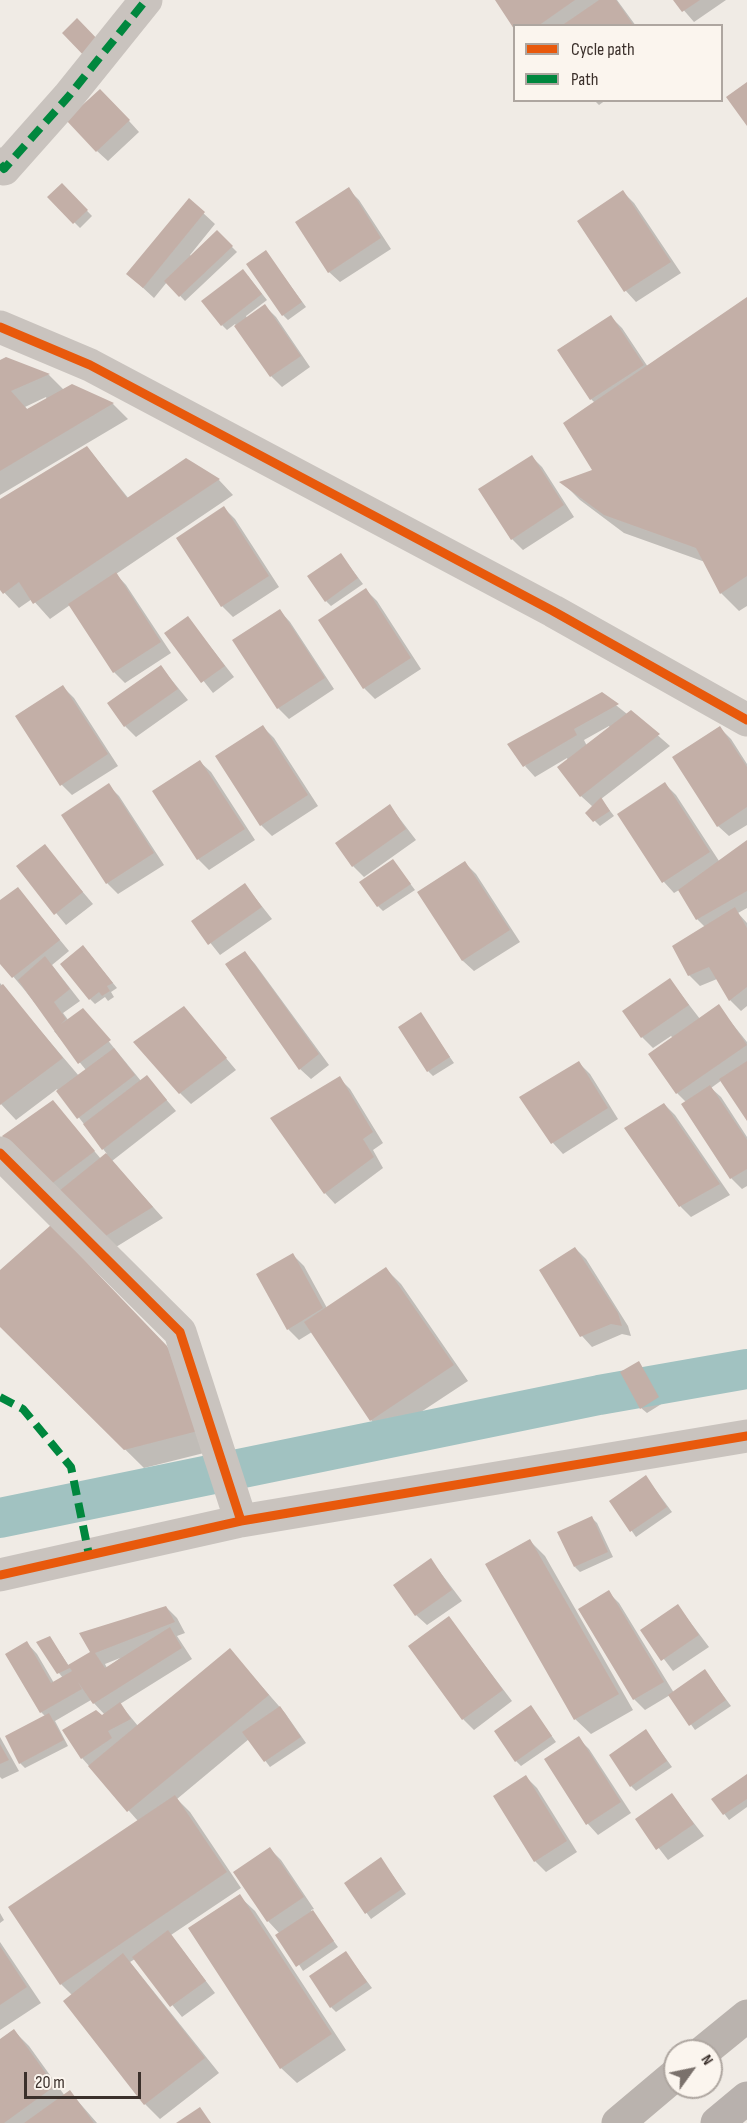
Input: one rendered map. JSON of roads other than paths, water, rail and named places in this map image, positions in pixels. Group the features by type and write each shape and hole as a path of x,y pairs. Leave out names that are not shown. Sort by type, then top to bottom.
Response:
{"main road":[{"path":"717,2123 747,2098"}],"street":[{"path":"0,164 4,169 60,106 146,0"},
{"path":"0,327 90,365 553,611 747,720"},
{"path":"0,1153 180,1332 241,1520"},
{"path":"0,1575 241,1520 747,1436"},
{"path":"719,2039 747,2016"},
{"path":"618,2123 663,2085"}],"waterway":[{"path":"0,1518 599,1395 747,1369"}]}
